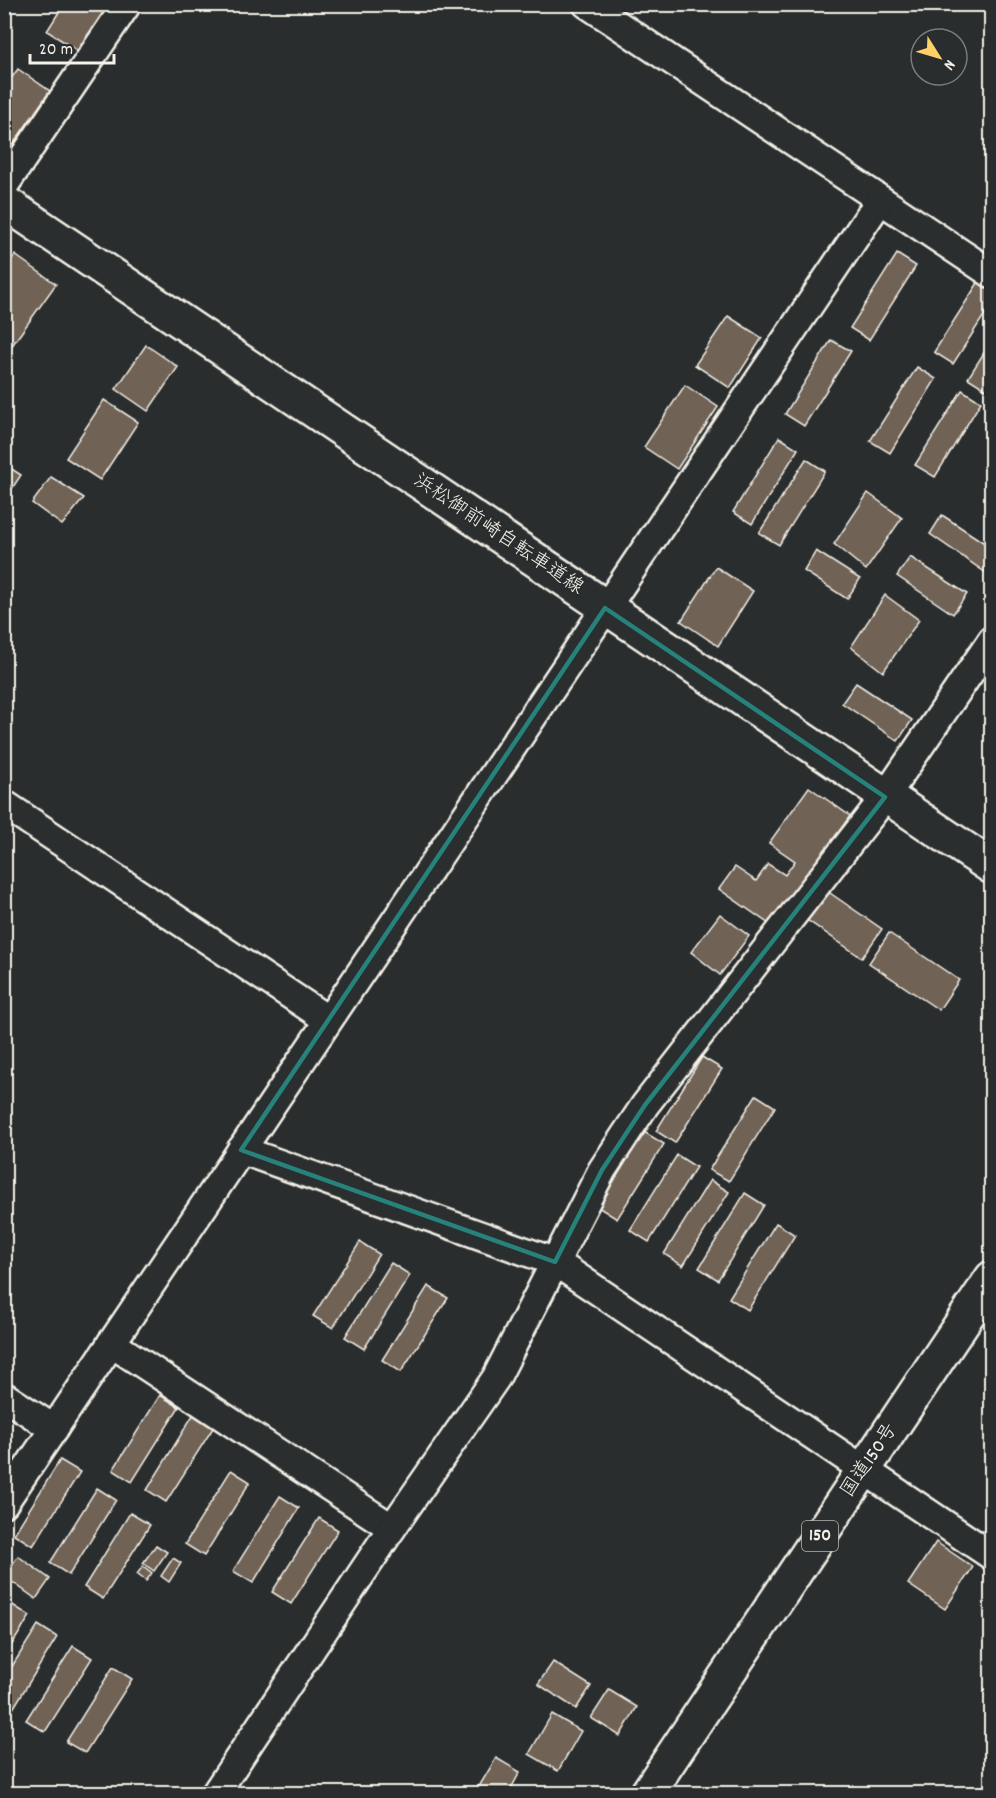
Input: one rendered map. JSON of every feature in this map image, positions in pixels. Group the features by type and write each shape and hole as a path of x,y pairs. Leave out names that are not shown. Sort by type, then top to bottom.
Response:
{"main road":[{"name":"浜松御前崎自転車道線","path":"4,202 992,867"},
{"name":"国道150号","path":"647,1794 992,1278"}],"street":[{"path":"4,186 127,4"},
{"path":"587,4 992,274"},
{"path":"4,1503 880,200"},
{"path":"215,1794 392,1528 496,1378 602,1170 645,1105 885,797 992,640"},
{"path":"4,804 328,1020"},
{"path":"241,1150 555,1262 992,1556"},
{"path":"111,1343 392,1528"},
{"path":"4,1396 54,1429"}],"highlighted area":[{"path":"605,608 885,797 645,1105 602,1170 555,1262 241,1150"}],"building":[{"path":"64,4 113,4 81,53 47,31"},
{"path":"18,69 50,91 4,157 4,88"},
{"path":"897,254 916,266 869,340 850,328"},
{"path":"15,255 56,284 6,354 4,352 4,269"},
{"path":"981,278 992,284 992,303 953,364 934,352"},
{"path":"728,316 762,338 730,388 695,365"},
{"path":"831,340 851,351 804,426 785,414"},
{"path":"992,340 992,382 987,390 968,378"},
{"path":"146,345 178,367 148,411 116,389"},
{"path":"917,367 936,379 890,453 870,441"},
{"path":"685,385 718,407 677,469 644,447"},
{"path":"962,390 981,402 935,477 915,465"},
{"path":"104,400 138,422 100,480 66,458"},
{"path":"779,437 798,449 752,524 733,512"},
{"path":"806,459 825,471 779,545 759,533"},
{"path":"4,464 21,475 5,499 4,498"},
{"path":"51,477 84,498 62,525 32,503"},
{"path":"868,493 902,518 866,570 834,544"},
{"path":"942,515 992,548 992,577 930,534"},
{"path":"816,551 860,579 847,599 804,571"},
{"path":"910,557 967,594 953,614 897,576"},
{"path":"716,567 753,591 718,646 681,621"},
{"path":"885,595 919,620 883,672 851,647"},
{"path":"856,683 912,720 898,741 842,703"},
{"path":"809,787 850,816 772,926 719,889 735,867 756,881 768,864 785,875 795,861 769,843"},
{"path":"827,891 882,929 862,958 807,920"},
{"path":"720,914 749,936 720,975 691,952"},
{"path":"889,933 959,980 939,1010 869,963"},
{"path":"702,1057 722,1069 675,1143 656,1131"},
{"path":"756,1095 775,1107 729,1181 709,1170"},
{"path":"644,1132 664,1144 617,1219 598,1207"},
{"path":"677,1155 696,1167 649,1242 630,1230"},
{"path":"710,1180 729,1192 683,1266 664,1254"},
{"path":"745,1193 764,1205 718,1280 699,1268"},
{"path":"776,1223 795,1235 748,1310 729,1298"},
{"path":"360,1242 379,1254 333,1328 313,1316"},
{"path":"391,1263 410,1275 364,1349 345,1337"},
{"path":"428,1286 448,1298 401,1372 382,1360"},
{"path":"160,1395 179,1407 132,1482 113,1470"},
{"path":"193,1415 213,1428 166,1502 147,1490"},
{"path":"60,1460 80,1472 33,1546 14,1534"},
{"path":"231,1470 250,1482 204,1556 185,1544"},
{"path":"97,1488 116,1500 69,1575 50,1563"},
{"path":"280,1496 299,1508 253,1583 233,1571"},
{"path":"130,1513 150,1525 103,1599 84,1587"},
{"path":"319,1518 338,1530 291,1604 272,1592"},
{"path":"936,1542 973,1567 945,1609 908,1584"},
{"path":"156,1545 167,1552 154,1571 143,1563"},
{"path":"18,1556 50,1579 36,1599 4,1576"},
{"path":"173,1558 181,1563 169,1582 161,1576"},
{"path":"143,1566 152,1573 146,1581 137,1574"},
{"path":"11,1604 30,1616 4,1657 4,1615"},
{"path":"38,1625 57,1637 11,1712 4,1708 4,1679"},
{"path":"73,1646 92,1658 45,1732 26,1720"},
{"path":"553,1662 591,1686 576,1709 538,1684"},
{"path":"113,1667 132,1679 85,1753 66,1742"},
{"path":"609,1690 637,1707 620,1736 591,1718"},
{"path":"552,1714 581,1731 558,1771 529,1754"},
{"path":"496,1758 520,1772 508,1794 484,1794 477,1790"}]}
